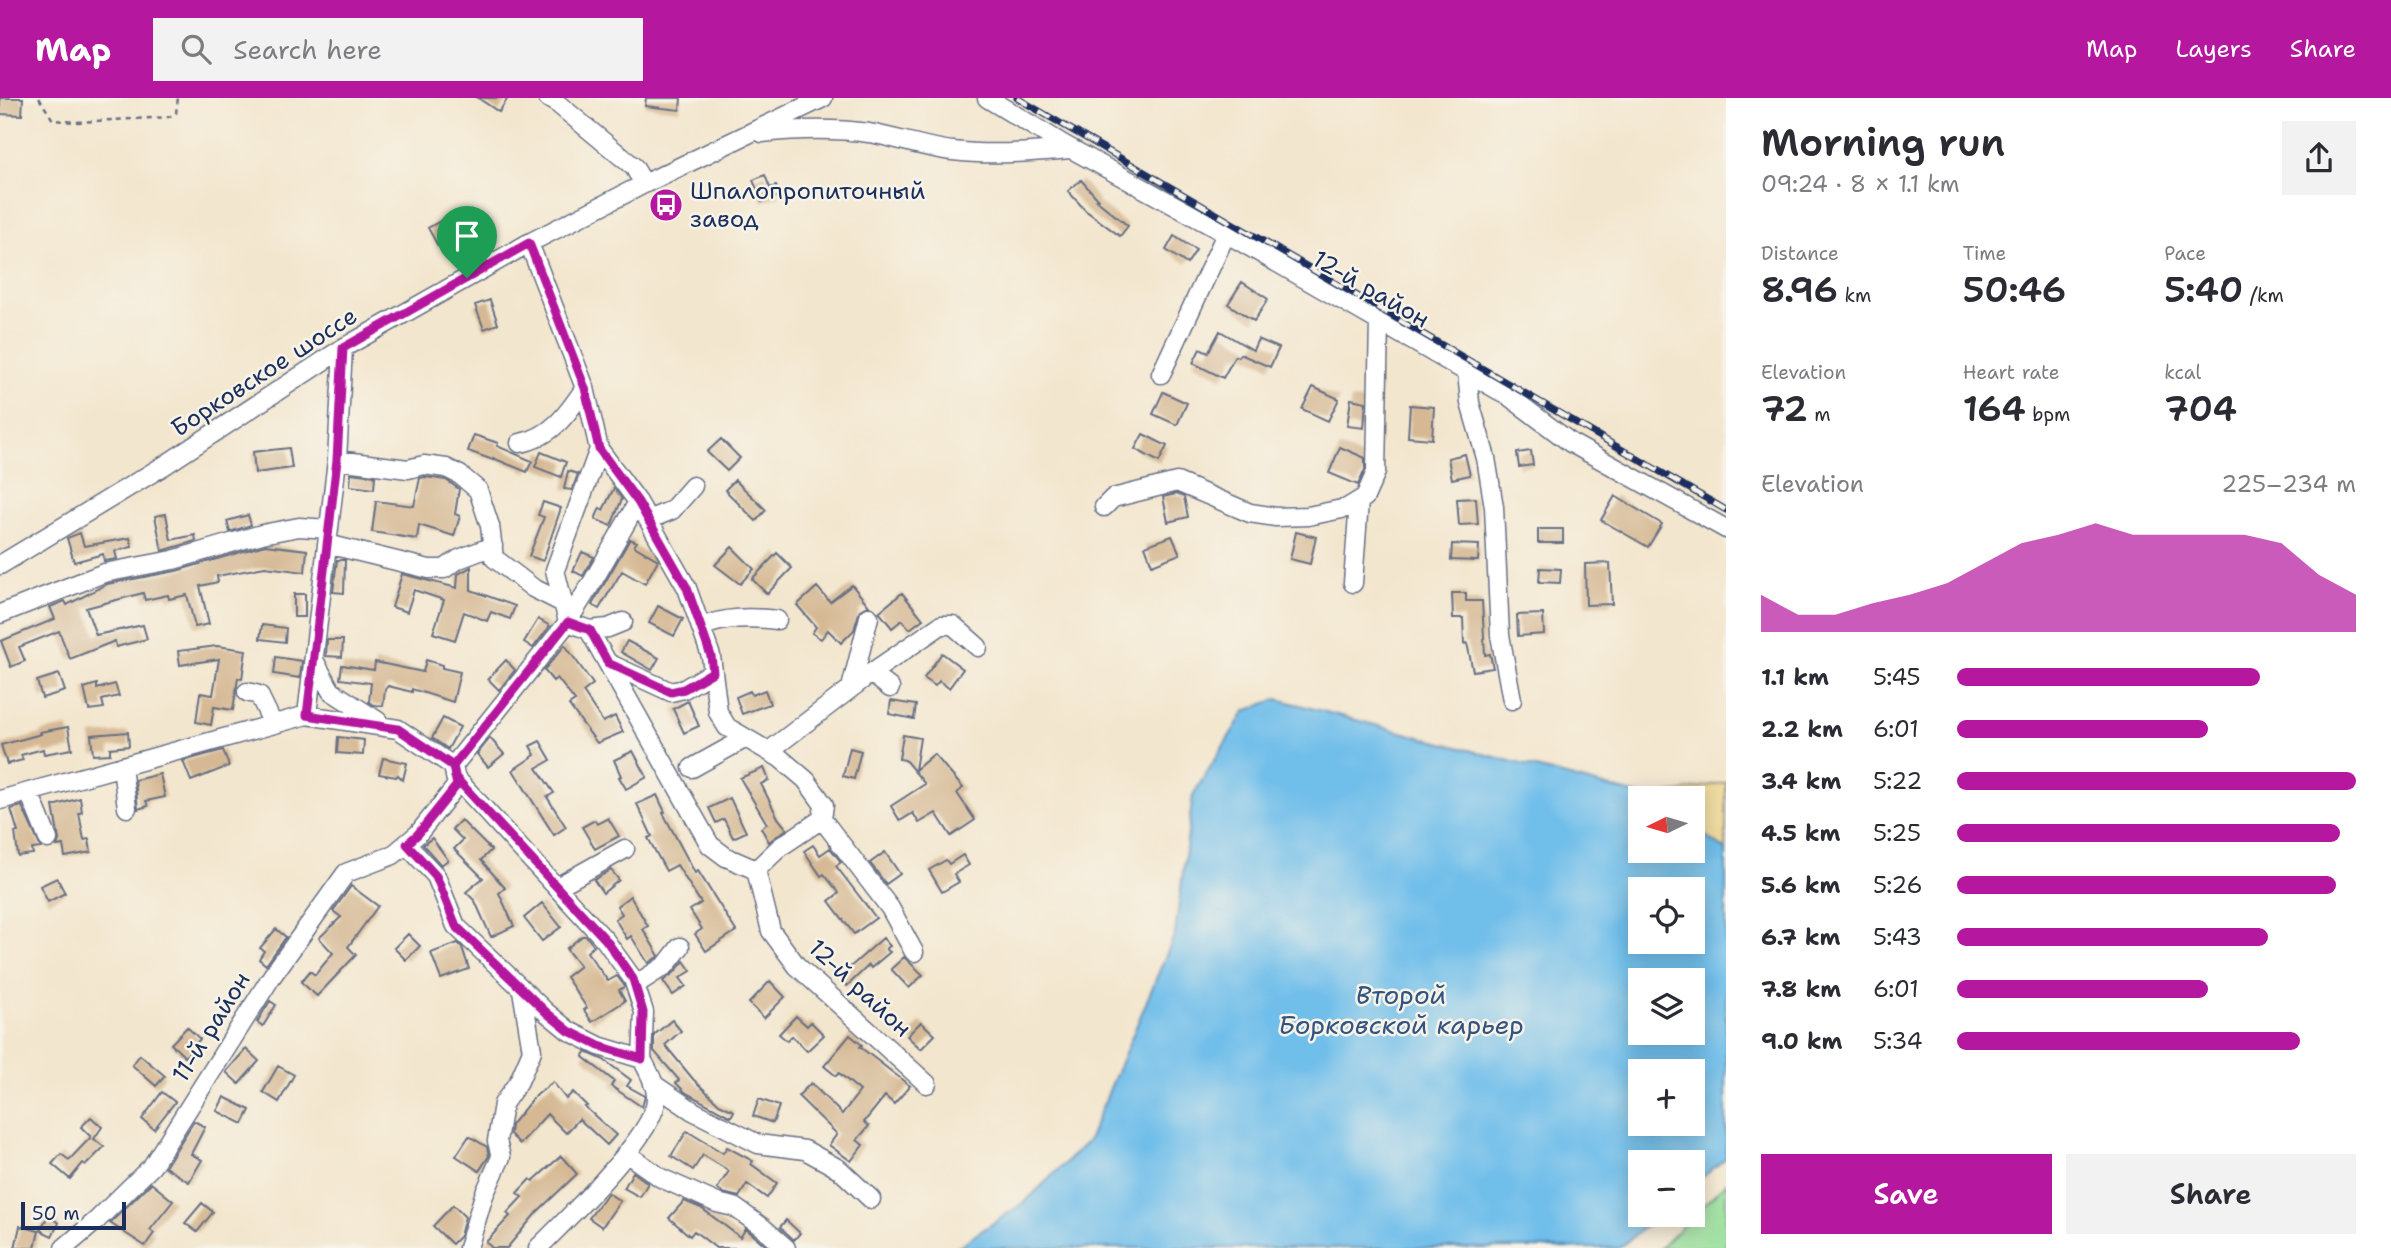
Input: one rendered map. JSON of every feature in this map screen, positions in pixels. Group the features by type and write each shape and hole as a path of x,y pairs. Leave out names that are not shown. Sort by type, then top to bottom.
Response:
{"street":[{"path":"548,98 634,167 644,184"},
{"name":"Борковское шоссе","path":"0,565 165,465 343,348 529,243 822,98"},
{"name":"12-й район","path":"987,98 1510,397 1571,443 1726,529"},
{"path":"745,135 794,129 833,129 954,151 1008,153 1072,149"},
{"path":"1161,374 1226,234"},
{"path":"529,243 585,388 599,449 638,502 687,588 711,656 718,712 727,727 780,758 806,780 824,805 822,819 890,908 914,953"},
{"path":"1104,507 1113,498 1177,482 1250,513 1276,517 1308,516 1347,508 1365,497 1376,472 1378,321"},
{"path":"307,715 337,460 343,348"},
{"path":"1467,372 1470,403 1486,458 1494,507 1500,635 1512,700"},
{"path":"520,443 534,440 550,431 571,410 585,388"},
{"path":"567,615 555,570 599,449"},
{"path":"337,460 408,469 424,465 446,467 478,490 490,526 495,558 590,630 710,845 756,870 780,846 822,819"},
{"path":"649,520 672,510 693,486"},
{"path":"1353,583 1359,501"},
{"path":"454,772 593,581 638,502"},
{"path":"0,614 104,573 173,560 299,527 429,569 444,569 459,559 493,546"},
{"path":"701,627 748,617 777,620"},
{"path":"851,688 869,617"},
{"path":"590,630 608,628 623,622"},
{"path":"769,751 871,673 941,625 953,625 978,647"},
{"path":"314,660 331,691 390,728"},
{"path":"608,663 671,692 684,689 713,672"},
{"path":"871,673 890,688"},
{"path":"247,692 259,695 273,724"},
{"path":"0,800 307,715 398,729 454,772 606,940 633,979 643,1012 642,1059 653,1084 656,1101 648,1125 605,1180 538,1248"},
{"path":"692,768 746,738"},
{"path":"122,766 127,808"},
{"name":"11-й район","path":"64,1248 152,1166 272,976 346,873 393,855 418,834 457,785 454,772"},
{"path":"29,792 48,839"},
{"path":"407,844 436,876 456,926 522,990 569,1031 599,1046 642,1059"},
{"path":"557,887 625,849"},
{"name":"12-й район","path":"756,870 771,931 797,966 927,1084"},
{"path":"635,985 666,965 680,947"},
{"path":"468,1248 484,1195 501,1157 497,1141 503,1104 519,1081 533,1051 522,990"},
{"path":"653,1084 693,1111 758,1144 805,1150 839,1170 871,1199"},
{"path":"626,1153 661,1178 717,1203 734,1207 786,1248"}],"path":[{"path":"39,98 53,120 76,122 169,117 176,113 178,98"}],"green space":[{"path":"1726,1183 1726,1248 1660,1248 1681,1227 1705,1227 1705,1204"}],"sand":[{"path":"1726,782 1726,850 1705,836 1705,786"}],"water":[{"name":"Второй Борковской карьер","path":"1277,699 1628,792 1628,863 1705,863 1705,836 1726,850 1726,1158 1705,1175 1705,1150 1628,1150 1628,1227 1644,1227 1619,1248 956,1248 1026,1201 1088,1141 1175,934 1193,795 1245,711"}],"building":[{"path":"0,98 23,98 22,115 0,114"},
{"path":"478,98 508,98 499,112"},
{"path":"646,98 681,98 680,110 645,106"},
{"path":"765,175 770,188 776,186 780,196 762,202 753,180"},
{"path":"1081,180 1098,199 1096,200 1128,226 1120,236 1085,210 1068,191"},
{"path":"449,216 459,234 438,246 428,228"},
{"path":"1174,236 1196,250 1187,264 1166,250"},
{"path":"1242,282 1268,299 1254,321 1228,304"},
{"path":"490,300 498,324 484,329 475,305"},
{"path":"1220,331 1253,350 1258,339 1279,348 1270,367 1240,354 1235,356 1223,378 1193,363 1200,349 1208,353"},
{"path":"1313,387 1339,399 1328,421 1302,409"},
{"path":"1163,392 1187,403 1177,425 1153,414"},
{"path":"1351,399 1366,402 1364,428 1347,426"},
{"path":"1410,405 1434,407 1432,439 1408,437"},
{"path":"1143,434 1167,446 1159,462 1135,449"},
{"path":"474,435 498,443 497,446 532,461 527,472 468,451"},
{"path":"721,439 740,458 727,471 707,452"},
{"path":"1340,447 1365,458 1365,470 1358,485 1329,473"},
{"path":"289,448 292,468 255,473 253,452"},
{"path":"1531,451 1533,465 1519,467 1517,453"},
{"path":"541,452 566,462 561,477 535,467"},
{"path":"1465,454 1470,475 1452,479 1448,458"},
{"path":"568,471 578,474 572,490 564,489"},
{"path":"351,473 375,476 374,489 350,486"},
{"path":"420,478 446,480 459,489 455,514 460,516 454,536 419,525 417,539 372,532 376,501 414,506"},
{"path":"735,480 766,510 756,521 725,490"},
{"path":"614,488 622,499 611,526 595,519 600,508 603,510"},
{"path":"1176,494 1184,497 1188,517 1168,522 1163,497"},
{"path":"1615,496 1662,524 1648,547 1601,520"},
{"path":"1476,498 1478,524 1459,525 1457,499"},
{"path":"543,502 561,508 543,561 529,556 544,517 538,515"},
{"path":"166,514 171,540 195,535 196,541 162,551 155,516"},
{"path":"248,515 251,525 230,532 227,521"},
{"path":"1538,529 1563,529 1563,543 1538,543"},
{"path":"1296,532 1316,537 1310,564 1290,559"},
{"path":"80,533 84,546 130,538 132,547 115,551 117,559 104,561 103,554 74,562 67,538"},
{"path":"1172,536 1180,554 1152,565 1145,546"},
{"path":"630,539 637,542 634,546 658,560 645,584 622,571 599,609 592,605"},
{"path":"1452,544 1479,545 1478,561 1451,560"},
{"path":"265,545 307,550 305,572 265,567 217,576 218,582 200,586 209,624 195,627 187,595 169,599 168,595 145,600 143,593 86,608 96,635 143,625 147,639 116,647 115,641 70,659 59,631 19,647 25,661 11,667 1,641 55,619 50,607 65,601 67,605 107,584 176,571"},
{"path":"732,547 754,569 740,584 715,565"},
{"path":"582,552 594,557 583,576 573,571"},
{"path":"777,553 792,568 767,594 752,579"},
{"path":"337,560 345,560 344,593 333,592"},
{"path":"1610,563 1612,604 1586,605 1585,564"},
{"path":"471,567 471,590 515,606 510,619 491,612 487,621 464,612 455,640 433,633 444,600 414,590 407,612 392,607 402,574 457,588 458,574"},
{"path":"1540,568 1561,569 1560,583 1539,582"},
{"path":"852,585 869,606 860,610 854,630 841,643 828,630 821,639 812,633 816,627 797,605 817,587 830,602"},
{"path":"902,593 923,619 910,629 902,620 892,628 879,612"},
{"path":"1452,593 1466,593 1466,601 1482,601 1485,655 1490,654 1493,668 1473,671 1467,643 1464,644 1463,618 1453,618"},
{"path":"294,594 305,594 305,617 294,617"},
{"path":"658,606 683,619 674,636 649,623"},
{"path":"1543,614 1544,634 1518,636 1517,615"},
{"path":"538,619 550,626 533,648 524,642"},
{"path":"262,625 286,628 285,642 260,639"},
{"path":"327,640 343,640 342,657 326,656"},
{"path":"627,641 659,658 652,670 621,652"},
{"path":"565,645 593,684 583,692 603,722 615,716 623,732 597,743 569,705 575,701 557,678 553,681 544,670"},
{"path":"217,646 246,650 242,679 238,678 233,710 214,707 211,725 196,722 200,693 213,695 219,659 180,665 178,651"},
{"path":"942,653 963,669 949,688 939,681 935,686 924,678"},
{"path":"276,657 302,661 300,678 274,674"},
{"path":"426,660 442,665 442,668 460,672 453,702 412,689 412,692 388,686 383,706 374,705 369,702 371,683 340,679 342,665 374,670 375,662 423,672"},
{"path":"506,660 515,670 499,690 488,679"},
{"path":"59,674 65,691 42,698 37,681"},
{"path":"97,684 97,689 115,684 119,696 102,700 104,708 89,710 84,688"},
{"path":"765,690 770,704 742,714 736,697 750,691 752,695"},
{"path":"688,701 699,726 684,733 673,709"},
{"path":"891,701 916,705 914,719 889,714"},
{"path":"443,718 460,727 448,749 432,738"},
{"path":"68,727 72,749 44,754 43,749 21,755 23,760 7,764 1,745 41,734 40,732"},
{"path":"128,732 129,746 110,748 110,754 93,755 91,735"},
{"path":"903,735 920,738 915,770 934,754 963,788 957,793 975,820 951,836 936,813 919,823 913,813 900,821 891,806 925,784 905,760 899,759"},
{"path":"338,737 364,740 363,755 337,753"},
{"path":"490,738 504,754 488,767 477,754"},
{"path":"540,741 551,760 537,768 554,793 547,797 566,827 554,835 513,770 535,755 530,746"},
{"path":"850,748 861,751 854,779 843,776"},
{"path":"223,750 229,766 191,781 183,761"},
{"path":"633,751 647,777 626,789 614,760"},
{"path":"383,758 407,763 403,780 398,775 396,777 379,774"},
{"path":"764,768 769,780 761,784 778,818 787,829 769,842 761,828 767,824 740,778"},
{"path":"160,774 165,797 146,801 148,806 138,809 135,780"},
{"path":"657,795 665,812 663,813 695,873 698,871 736,931 706,951 695,934 702,929 690,910 701,903 677,865 666,871 648,838 652,836 637,804"},
{"path":"80,798 82,812 79,813 84,840 89,839 91,852 65,857 63,845 57,846 59,840 53,806"},
{"path":"730,798 746,832 733,838 724,819 716,823 709,808"},
{"path":"22,806 41,848 32,849 33,854 18,856 15,832 18,832 11,809"},
{"path":"608,818 619,836 595,849 582,827 595,820 597,824"},
{"path":"461,820 491,850 481,860 505,888 499,893 514,926 491,937 475,901 466,892 483,878 454,849 463,840 452,829"},
{"path":"432,838 448,860 441,865 423,845"},
{"path":"813,845 820,855 830,848 841,862 836,866 876,918 854,934 829,901 839,893 824,874 821,876 804,851"},
{"path":"885,852 900,874 886,884 870,863"},
{"path":"963,855 969,865 954,874 959,882 942,892 929,870 946,860 949,864"},
{"path":"611,870 619,880 603,893 594,880"},
{"path":"57,878 65,893 48,902 40,886"},
{"path":"351,886 378,906 348,947 356,955 317,996 301,982 310,971 315,975 333,953 319,938 341,917 333,911"},
{"path":"630,896 648,926 643,929 659,956 648,963 631,936 627,939 615,919 622,914 617,906"},
{"path":"542,903 561,927 542,941 524,918"},
{"path":"276,929 286,937 266,965 259,959 264,951 260,948"},
{"path":"408,934 420,946 406,960 394,948"},
{"path":"582,936 586,936 594,946 587,952 608,981 617,976 624,987 619,990 625,1001 592,1022 584,1010 587,1008 566,977 580,966 566,949"},
{"path":"883,938 890,946 886,949 890,952 871,968 869,965 847,986 836,974 845,966 848,969"},
{"path":"458,943 462,947 469,969 441,979 431,953"},
{"path":"904,957 923,975 909,988 891,969"},
{"path":"684,961 691,971 680,978 686,986 673,995 663,981"},
{"path":"770,981 785,997 764,1018 749,1003"},
{"path":"270,1001 276,1005 263,1026 257,1022"},
{"path":"796,1016 807,1026 811,1022 824,1035 807,1051 792,1036 787,1041 779,1034"},
{"path":"672,1020 681,1031 665,1045 693,1079 719,1104 734,1111 731,1117 686,1093 676,1083 679,1080 654,1051 654,1035"},
{"path":"921,1022 935,1035 921,1049 907,1036"},
{"path":"187,1027 200,1039 185,1057 171,1044"},
{"path":"850,1035 862,1045 860,1047 910,1086 894,1104 885,1096 864,1122 869,1126 857,1140 863,1145 851,1161 829,1145 837,1134 798,1096 811,1083 842,1114 860,1091 839,1073 836,1076 824,1066"},
{"path":"246,1049 259,1061 239,1084 226,1072"},
{"path":"586,1052 604,1060 631,1080 627,1086 645,1096 642,1107 611,1086 614,1081 583,1057"},
{"path":"140,1055 165,1076 156,1086 132,1065"},
{"path":"278,1066 294,1075 279,1102 263,1092"},
{"path":"553,1082 566,1099 573,1092 587,1106 585,1107 616,1135 607,1145 579,1119 566,1133 547,1114 520,1144 510,1134 511,1125 533,1098"},
{"path":"162,1092 175,1102 154,1129 142,1119"},
{"path":"224,1097 250,1110 243,1124 217,1111"},
{"path":"759,1099 779,1106 773,1123 753,1116"},
{"path":"91,1117 102,1127 94,1139 104,1147 86,1165 83,1163 70,1179 52,1164 61,1154 69,1160 91,1137 81,1127"},
{"path":"194,1121 205,1127 191,1154 202,1160 189,1182 165,1167"},
{"path":"687,1131 723,1153 727,1147 753,1161 751,1164 777,1183 767,1198 747,1184 739,1197 717,1189 729,1171 703,1155 693,1170 671,1156"},
{"path":"469,1136 487,1147 489,1156 479,1171 456,1156"},
{"path":"561,1156 577,1174 537,1212 507,1248 492,1248 486,1242 510,1216 507,1213 522,1197 517,1193 530,1179 533,1181"},
{"path":"633,1172 648,1183 640,1197 624,1188"},
{"path":"151,1183 173,1201 150,1230 154,1233 145,1246 110,1223"},
{"path":"608,1193 620,1201 602,1227 589,1218"},
{"path":"684,1201 701,1208 740,1237 746,1229 769,1248 716,1248 694,1231 690,1236 669,1218"},
{"path":"202,1203 213,1212 197,1232 185,1223"},
{"path":"453,1205 465,1217 460,1236 452,1244 433,1226"},
{"path":"48,1216 59,1223 52,1236 40,1230"},
{"path":"786,1220 800,1233 794,1240 780,1227"},
{"path":"20,1226 39,1231 35,1248 15,1248"}],"railway":[{"path":"1017,98 1726,510"}],"place":[{"name":"Шпалопропиточный завод","path":"666,205"}],"route":[{"path":"467,278 343,348 337,460 307,715 398,729 453,766 455,777 606,940 633,979 643,1012 642,1059 599,1046 569,1031 547,1013 456,926 436,876 407,844 457,785 455,777 453,766 568,622 590,630 608,663 671,692 684,689 713,672 711,656 687,588 638,502 599,449 585,388 529,243 467,278"}]}
